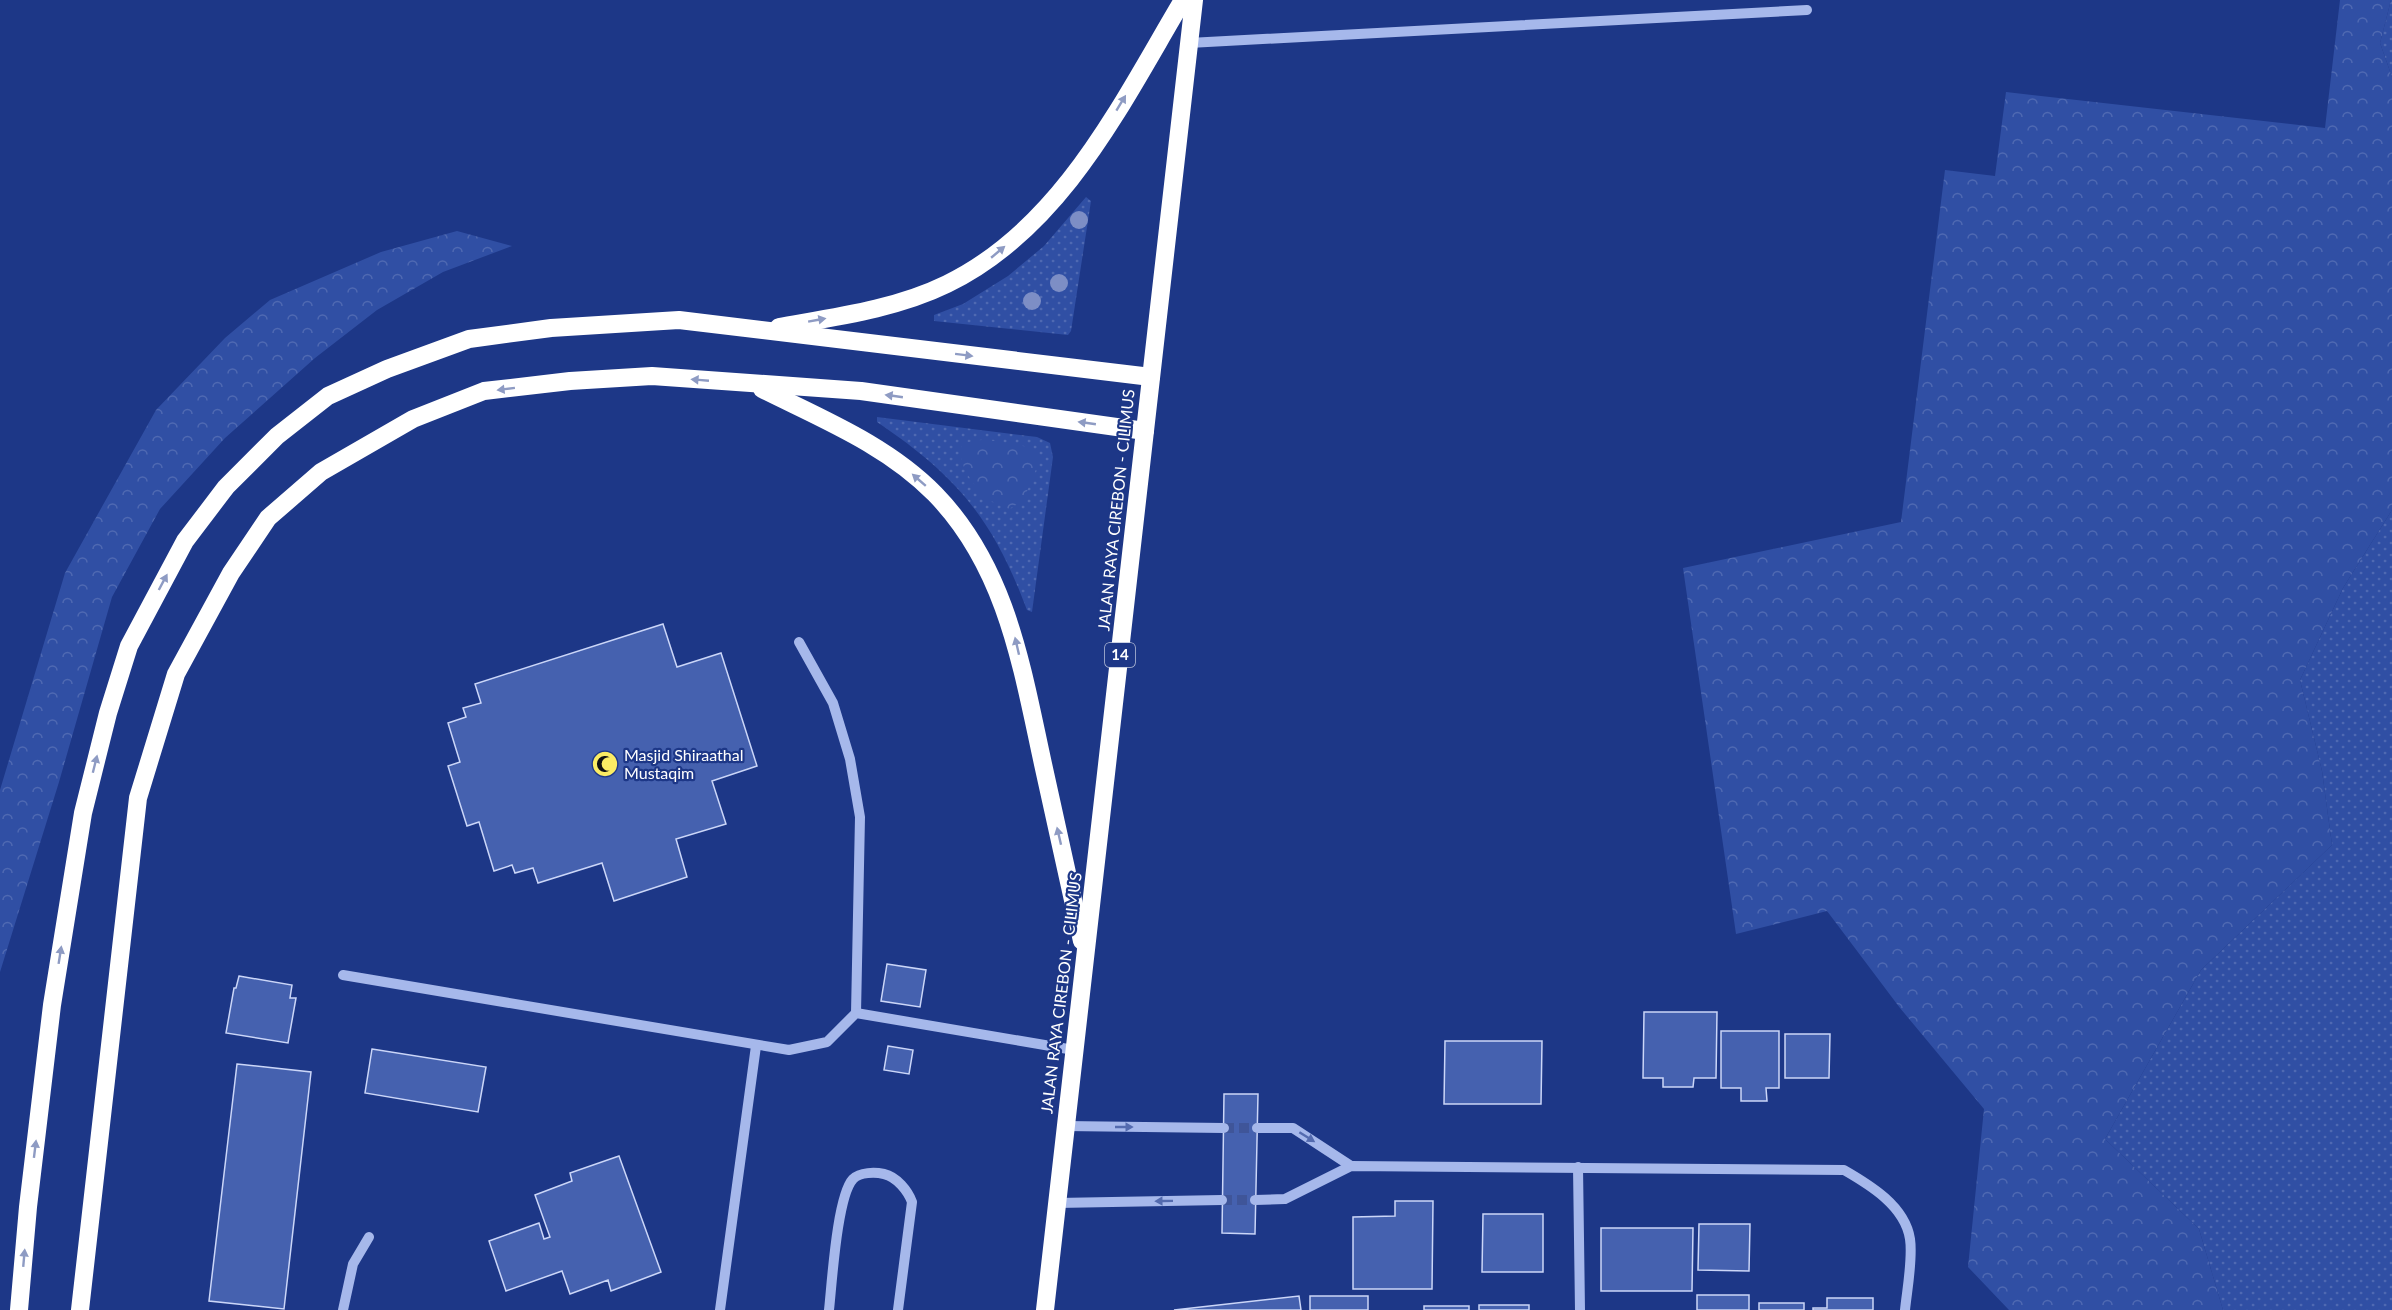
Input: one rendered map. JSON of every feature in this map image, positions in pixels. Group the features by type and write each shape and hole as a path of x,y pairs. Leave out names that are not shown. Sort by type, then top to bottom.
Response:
{"highway":[{"path":"760,330 848,315 908,299 947,284 989,259 1057,197 1104,132 1183,0"},
{"name":"JALAN RAYA CIREBON - CILIMUS","path":"1045,1310 1194,0"},
{"path":"20,1310 52,1005 83,813 108,712 129,646 185,541 226,487 277,436 328,396 387,369 469,339 550,328 679,320 1151,376"},
{"path":"80,1310 138,798 176,674 231,573 268,518 332,466 413,418 484,391 570,381 652,376 861,391 1145,431"},
{"path":"754,385 846,430 893,458 936,495 969,538 993,579 1015,636 1085,955"}],"street":[{"path":"1189,43 1807,10"},
{"path":"343,975 756,1046 789,1050 827,1042 856,1013 860,817 850,759 833,703 799,642"},
{"path":"856,1013 1074,1050"},
{"path":"720,1310 756,1046"},
{"path":"1065,1126 1224,1128"},
{"path":"1257,1128 1293,1128 1351,1166"},
{"path":"1255,1200 1286,1199 1351,1166 1844,1170 1874,1188 1890,1204 1898,1213 1910,1239 1905,1310"},
{"path":"1578,1167 1580,1310"},
{"path":"828,1310 843,1196 854,1178 866,1173 886,1174 909,1193 912,1202 898,1310"},
{"path":"1057,1203 1222,1200"},
{"path":"343,1310 353,1264 369,1237"}],"green space":[{"path":"2340,0 2391,0 2380,43 2392,77 2392,510 2343,588 2300,680 2322,771 2332,845 2201,970 2105,1139 2199,1229 2223,1310 2009,1310 1968,1267 1984,1109 1900,1008 1827,911 1736,934 1683,568 1901,522 1945,170 1995,176 2006,92 2325,128"},
{"path":"2392,0 2392,77 2380,43"},
{"path":"1086,197 1091,201 1071,331 1068,335 934,321 934,315 963,304 1008,276 1044,246"},
{"path":"457,231 512,246 443,272 377,310 315,358 225,438 160,509 112,597 59,782 0,972 0,790 65,573 156,410 225,338 270,300 381,252"},
{"path":"877,417 1037,437 1050,443 1053,457 1032,612 1027,610 1000,550 986,525 969,502 929,461 877,422"},
{"path":"987,439 1027,447 1037,452 1037,467 1023,501 1009,509 991,501 979,491 968,475 961,458 963,443"},
{"path":"2392,510 2392,1310 2223,1310 2199,1229 2105,1139 2201,970 2332,845 2322,771 2300,680 2343,588"}],"building":[{"name":"Masjid Shiraathal Mustaqim","path":"663,624 677,667 721,653 757,766 712,781 726,824 676,839 687,877 614,901 602,863 538,883 533,868 515,873 512,865 494,871 479,822 467,826 448,766 460,762 448,723 466,717 463,708 481,703 475,684"},
{"path":"887,964 926,970 920,1007 881,1001"},
{"path":"239,976 292,985 290,998 296,998 288,1043 226,1033 234,988 236,988"},
{"path":"1644,1012 1717,1012 1716,1078 1694,1078 1693,1087 1663,1087 1663,1078 1643,1078"},
{"path":"1721,1031 1779,1031 1779,1088 1766,1088 1767,1101 1741,1101 1741,1088 1721,1088"},
{"path":"1785,1034 1830,1034 1829,1078 1785,1078"},
{"path":"1445,1041 1542,1041 1541,1104 1444,1104"},
{"path":"888,1046 913,1050 909,1074 884,1070"},
{"path":"372,1049 486,1067 478,1112 365,1093"},
{"path":"237,1064 311,1072 284,1309 209,1301"},
{"path":"1224,1094 1258,1094 1255,1234 1222,1233"},
{"path":"619,1156 661,1272 611,1291 608,1280 570,1294 562,1271 506,1291 489,1241 539,1223 544,1239 550,1237 535,1195 572,1181 570,1173"},
{"path":"1395,1201 1433,1201 1432,1289 1353,1289 1353,1217 1395,1216"},
{"path":"1483,1214 1543,1214 1543,1272 1482,1272"},
{"path":"1699,1224 1750,1224 1749,1271 1698,1270"},
{"path":"1601,1228 1693,1228 1692,1291 1601,1291"},
{"path":"1697,1295 1749,1295 1749,1310 1697,1310"},
{"path":"1299,1296 1301,1310 1174,1310"},
{"path":"1310,1296 1368,1296 1368,1310 1310,1310"},
{"path":"1827,1298 1873,1298 1873,1310 1813,1310 1813,1308 1827,1308"},
{"path":"1759,1303 1804,1303 1804,1310 1759,1310"},
{"path":"1479,1305 1529,1305 1529,1310 1479,1310"},
{"path":"1424,1306 1469,1306 1469,1310 1424,1310"}],"tunnel":[{"path":"1224,1128 1257,1128"},
{"path":"1222,1200 1255,1200"}],"place":[{"name":"Masjid Shiraathal Mustaqim","path":"605,764"}]}
